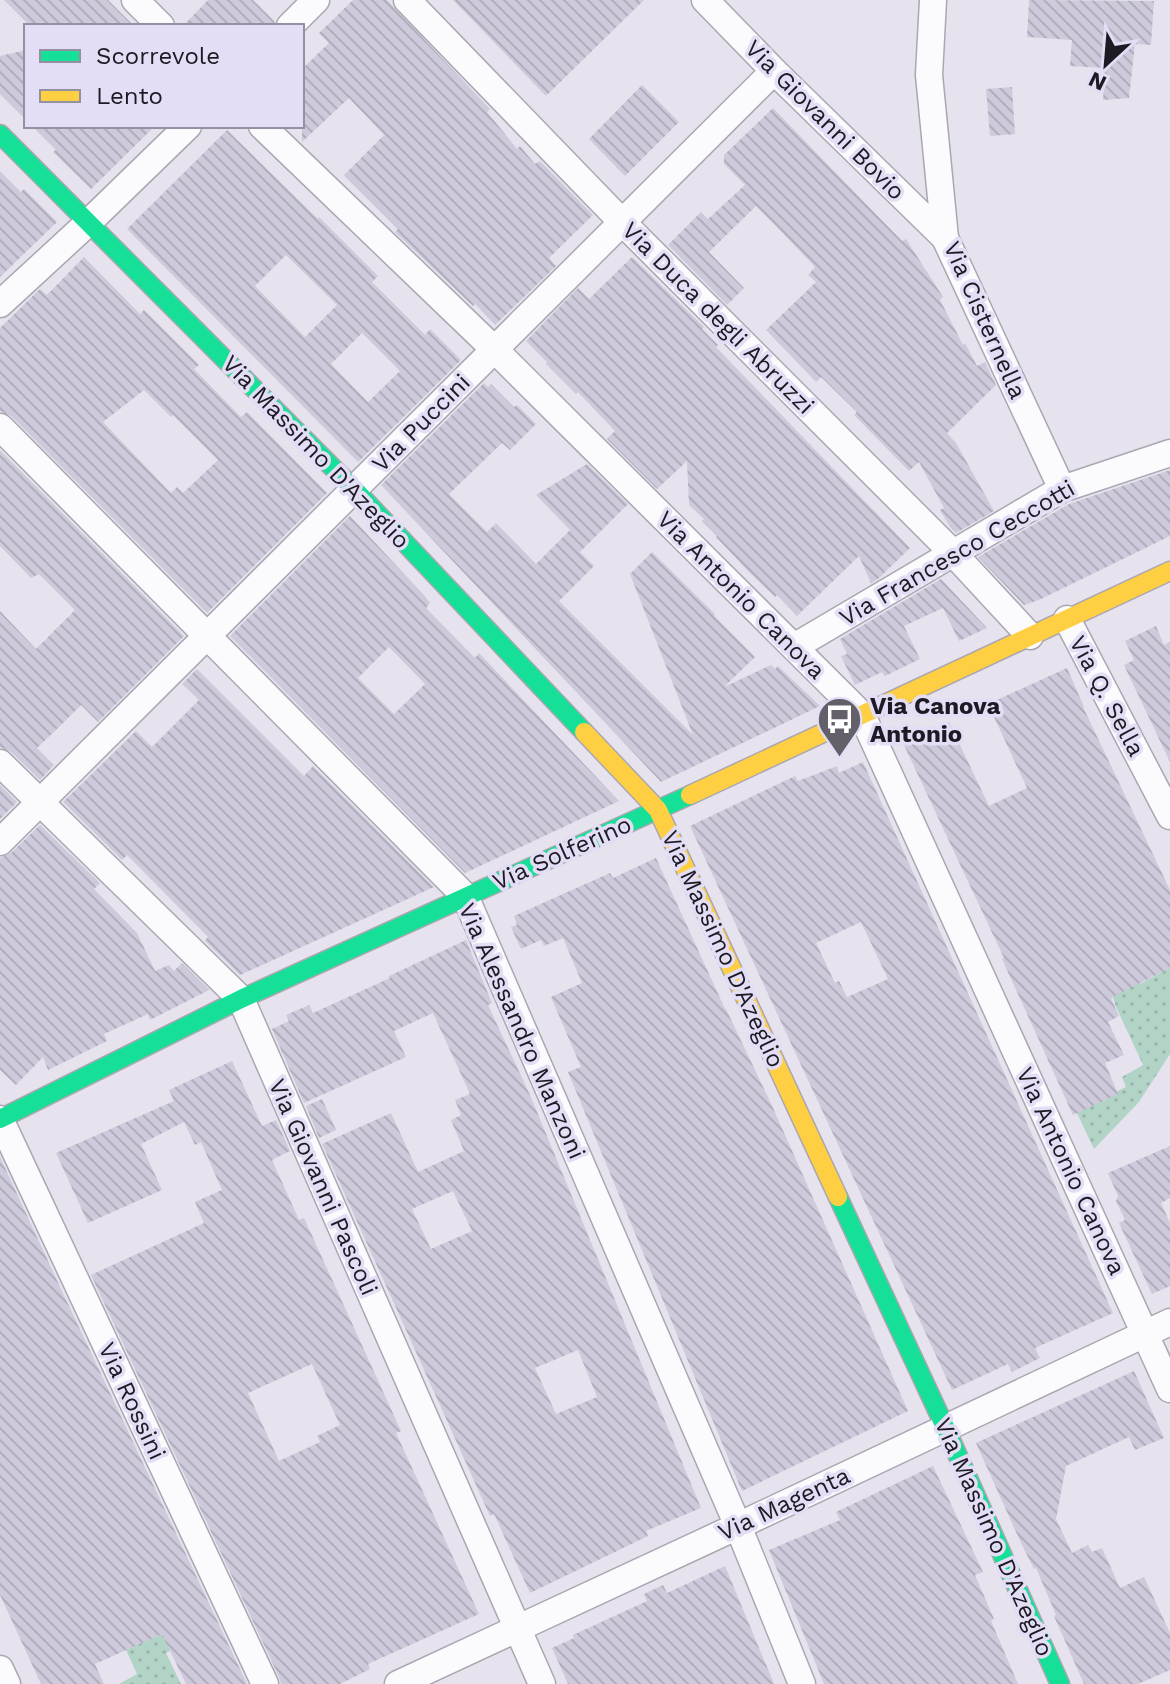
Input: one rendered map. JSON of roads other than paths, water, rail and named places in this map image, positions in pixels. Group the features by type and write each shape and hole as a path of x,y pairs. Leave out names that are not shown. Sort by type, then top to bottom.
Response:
{"street":[{"path":"135,0 159,24"},
{"path":"292,24 316,0"},
{"name":"Via Duca degli Abruzzi","path":"407,0 622,222 953,553 1030,636"},
{"name":"Via Giovanni Bovio","path":"705,0 945,238"},
{"name":"Via Cisternella","path":"933,0 929,75 945,238 1062,489"},
{"name":"Via Puccini","path":"0,842 774,71"},
{"path":"0,304 186,128"},
{"name":"Via Antonio Canova","path":"264,128 495,350 862,715 1170,1389"},
{"name":"Via Massimo D'Azeglio","path":"0,134 355,490 658,810 945,1427 1060,1684"},
{"name":"Via Alessandro Manzoni","path":"0,427 465,896 738,1526 802,1684"},
{"name":"Via Francesco Ceccotti","path":"794,647 1062,489 1170,453"},
{"name":"Via Solferino","path":"0,1119 241,999 658,810 1170,571"},
{"name":"Via Q. Sella","path":"1067,619 1170,816"},
{"name":"Via Giovanni Pascoli","path":"0,763 241,999 542,1684"},
{"name":"Via Rossini","path":"0,1119 265,1684"},
{"name":"Via Magenta","path":"398,1684 1170,1322"},
{"path":"0,1669 7,1684"}],"place":[{"name":"Via Canova Antonio","path":"839,759"}]}
